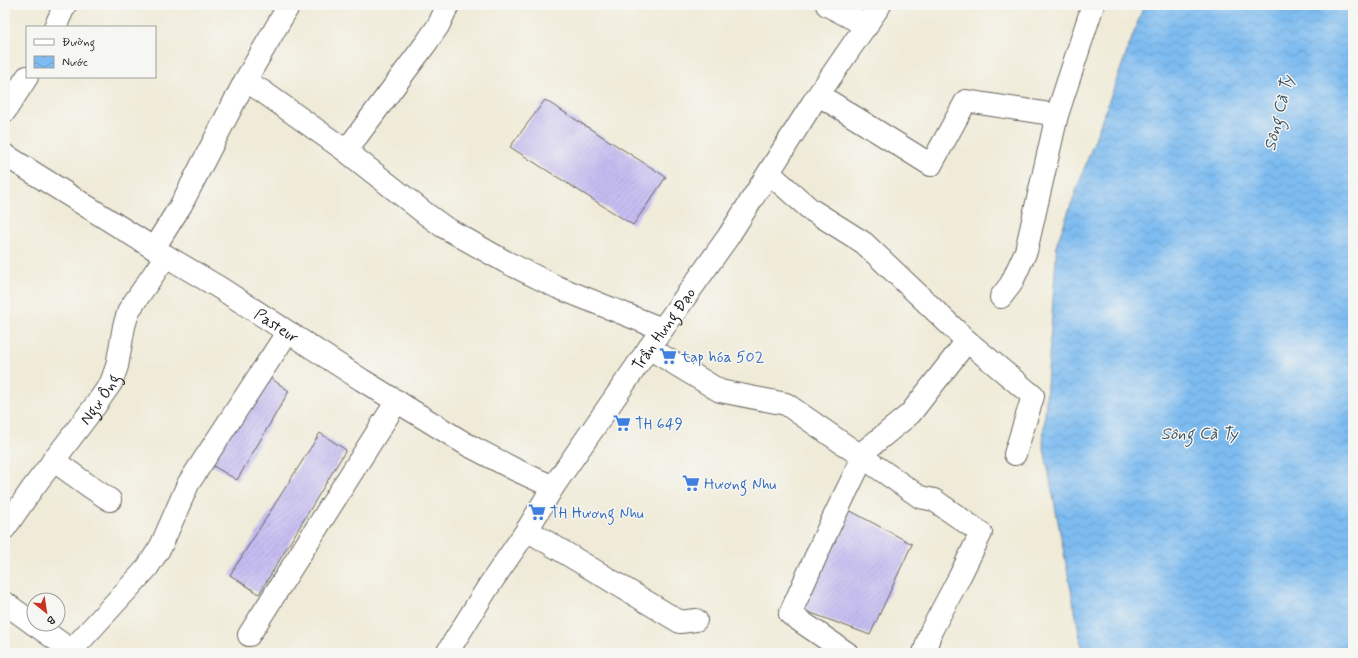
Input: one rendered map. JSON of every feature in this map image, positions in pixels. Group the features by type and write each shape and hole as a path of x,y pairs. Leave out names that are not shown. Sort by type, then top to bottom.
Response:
{"street":[{"path":"55,26 65,5"},
{"name":"Ngư Ông","path":"5,528 53,460 111,383 117,366 124,326 129,310 160,252 181,205 245,81 289,5"},
{"path":"346,151 427,42 438,26 448,5"},
{"path":"827,5 867,26"},
{"name":"Trần Hưng Đạo","path":"447,653 488,587 527,530 553,487 662,329 728,237 819,95 880,5"},
{"path":"1001,297 1011,284 1026,252 1057,115 1093,5"},
{"path":"5,111 26,78"},
{"path":"245,81 262,91 346,151 444,228 506,262 557,287 662,329"},
{"path":"819,95 931,165 966,101 1057,115"},
{"name":"Pasteur","path":"5,155 220,288 397,402 484,454 553,487"},
{"path":"769,173 810,209 864,243 967,341 1033,396 1015,454"},
{"path":"45,632 73,652 147,568 161,546 188,484 288,333"},
{"path":"847,653 790,614 867,448 910,414 967,341"},
{"path":"649,348 720,391 786,404 920,497 934,500 981,533 931,631 924,653"},
{"path":"249,635 397,402"},
{"path":"53,460 110,500"},
{"path":"527,530 680,622 696,620"},
{"path":"5,603 26,618"}],"water":[{"name":"Sông Cà Ty","path":"1144,5 1353,5 1353,653 1083,653 1043,443 1057,243"}],"building":[{"path":"545,100 666,177 633,225 510,147"},
{"path":"268,376 289,391 237,480 210,464"},
{"path":"320,433 346,450 259,594 230,575"},
{"path":"847,509 912,544 870,635 803,610"}],"place":[{"name":"tạp hóa 502","path":"668,356"},
{"name":"TH 649","path":"622,423"},
{"name":"Hương Nhu","path":"691,483"},
{"name":"TH Hương Nhu","path":"537,512"}]}
